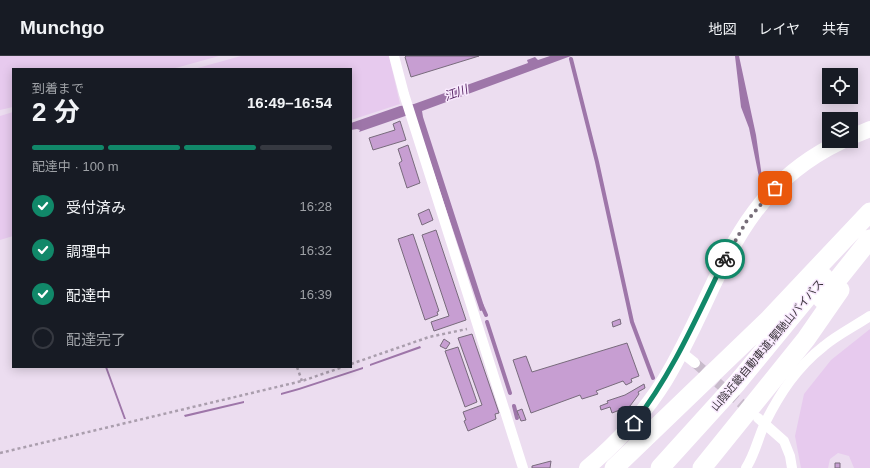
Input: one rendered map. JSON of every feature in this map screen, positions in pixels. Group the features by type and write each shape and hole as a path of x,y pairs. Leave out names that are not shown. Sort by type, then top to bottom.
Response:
{"highway":[{"path":"614,468 758,329 870,212"},
{"name":"山陰近畿自動車道;駟馳山バイパス","path":"660,468 737,383 870,220"},
{"name":"山陰近畿自動車道;駟馳山バイパス","path":"675,468 803,322 870,239"},
{"path":"702,468 806,339 870,248"}],"main road":[{"path":"858,134 870,129"},
{"path":"587,468 634,423 655,395 680,351 731,247 755,210 785,178 812,158 830,148"}],"street":[{"path":"394,56 404,94 523,468"},
{"path":"746,468 752,458 761,421 798,370 824,345 870,316"},
{"path":"680,351 695,363"},
{"path":"761,421 784,441 792,468"}],"path":[{"path":"352,364 429,337 479,327"},
{"path":"297,368 302,382"},
{"path":"0,453 302,382 340,368"}],"shaded area":[{"path":"0,56 219,56 176,68 12,68 12,107 0,110"},
{"path":"241,56 389,56 400,104 352,120 352,68 198,68"},
{"path":"12,112 12,236 0,240 0,116"},
{"path":"870,329 870,468 854,468 849,456 838,453 830,459 828,468 801,468 795,436 804,394 831,360"}],"water":[{"name":"江川","path":"550,56 571,56 422,111 484,306 484,310 480,311 414,113 359,132 360,130 357,129 352,130 352,123 400,106 414,104 528,63 527,60 535,57 538,60"},
{"path":"735,56 739,56 756,135 764,191 761,187 749,128 741,107"},
{"path":"420,346 421,348 370,366 370,364"},
{"path":"363,367 363,369 281,395 281,393"},
{"path":"105,368 107,368 126,419 124,419"},
{"path":"244,401 244,403 185,417 184,415"}],"building":[{"path":"479,56 411,77 405,57"},
{"path":"400,121 406,140 373,150 369,138 395,130 393,124"},
{"path":"408,145 420,183 407,188 399,163 402,161 398,149"},
{"path":"429,209 433,220 422,225 418,214"},
{"path":"436,230 466,320 434,331 431,322 449,316 422,235"},
{"path":"413,234 439,311 437,312 438,315 425,320 398,239"},
{"path":"620,319 621,324 613,327 612,322"},
{"path":"472,334 499,413 495,414 496,419 468,431 464,421 466,420 463,412 482,405 458,338"},
{"path":"444,339 450,343 446,349 440,346"},
{"path":"627,343 639,376 631,379 632,382 626,385 623,381 596,391 598,394 582,399 580,395 531,413 513,360 526,356 532,372"},
{"path":"458,347 477,402 465,407 445,351"},
{"path":"644,384 645,388 638,392 639,394 630,406 612,413 610,407 601,410 600,406 608,403 607,401 625,395"},
{"path":"522,409 526,420 521,421 517,411"},
{"path":"551,461 550,468 532,468 532,466"},
{"path":"835,463 840,463 840,468 835,468"}],"waterway":[{"path":"571,59 597,162 632,322 653,378"},
{"path":"482,306 486,315"},
{"path":"487,322 510,393"},
{"path":"514,406 517,418"}],"tunnel":[{"path":"695,363 751,412"}],"way so far":[{"path":"725,259 746,222 775,188"}],"route":[{"path":"634,423 655,395 673,366 725,259"}]}
